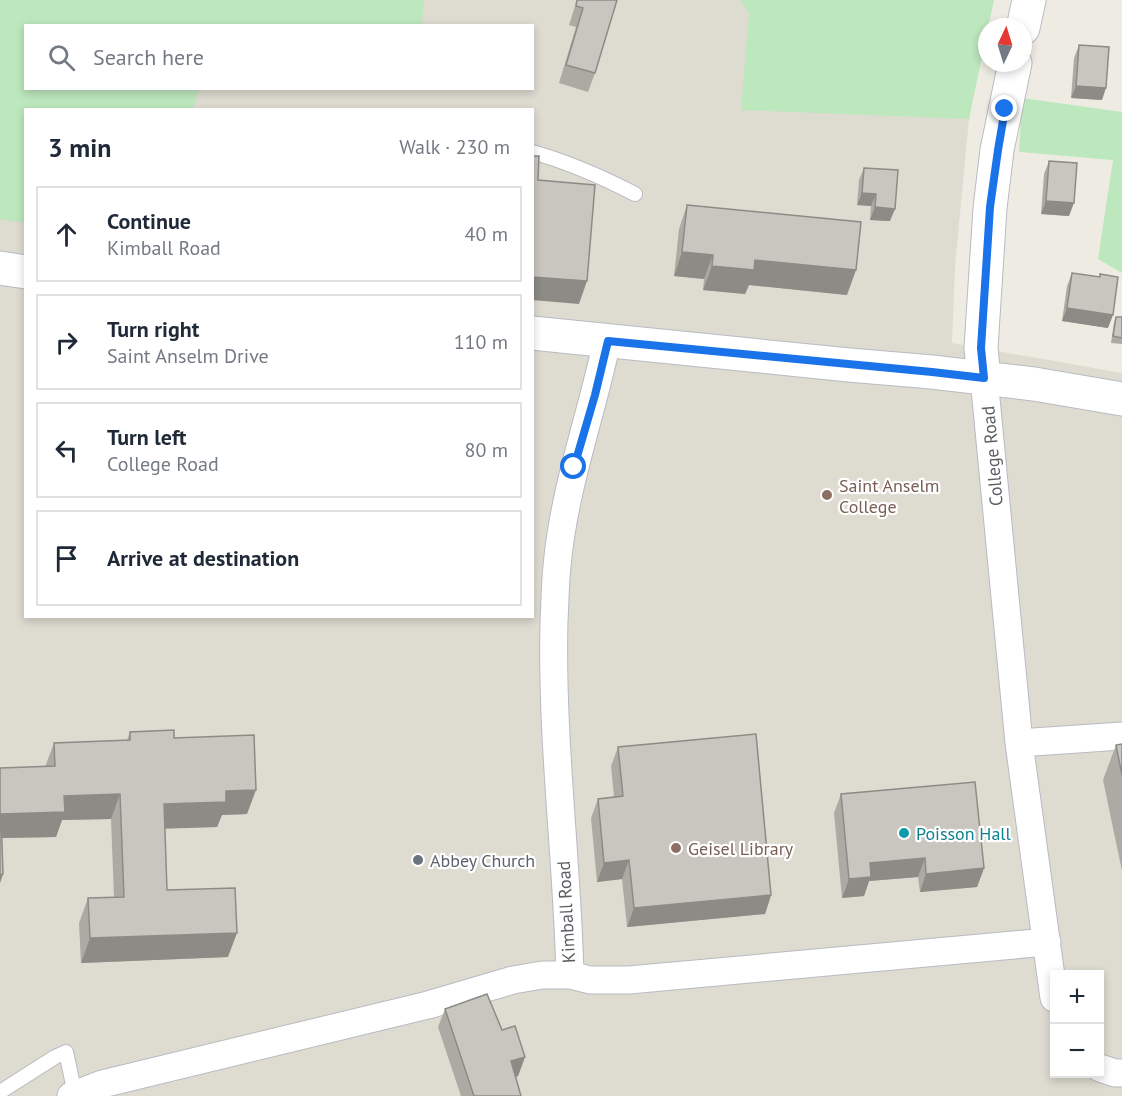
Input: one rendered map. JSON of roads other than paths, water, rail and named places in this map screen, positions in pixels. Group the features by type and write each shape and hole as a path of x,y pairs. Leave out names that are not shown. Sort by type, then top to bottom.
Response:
{"street":[{"path":"1025,18 1029,0"},
{"name":"College Road","path":"1013,72 992,189 981,348 1019,743 1050,970"},
{"path":"0,268 24,272"},
{"path":"534,333 932,372 1034,384 1122,399"},
{"name":"Kimball Road","path":"73,1095 102,1084 428,1005 513,980 542,975 570,975 554,701 555,582 567,497 608,341"},
{"path":"1019,743 1122,736"},
{"path":"570,975 590,980 629,980 1047,942"},
{"path":"1104,1069 1122,1073"}],"lane":[{"path":"534,153 607,179 635,194"},
{"path":"0,1092 66,1052 73,1095"}],"place":[{"name":"Saint Anselm College","path":"827,495"},
{"name":"Poisson Hall","path":"904,833"},
{"name":"Geisel Library","path":"676,848"},
{"name":"Abbey Church","path":"418,860"}]}
